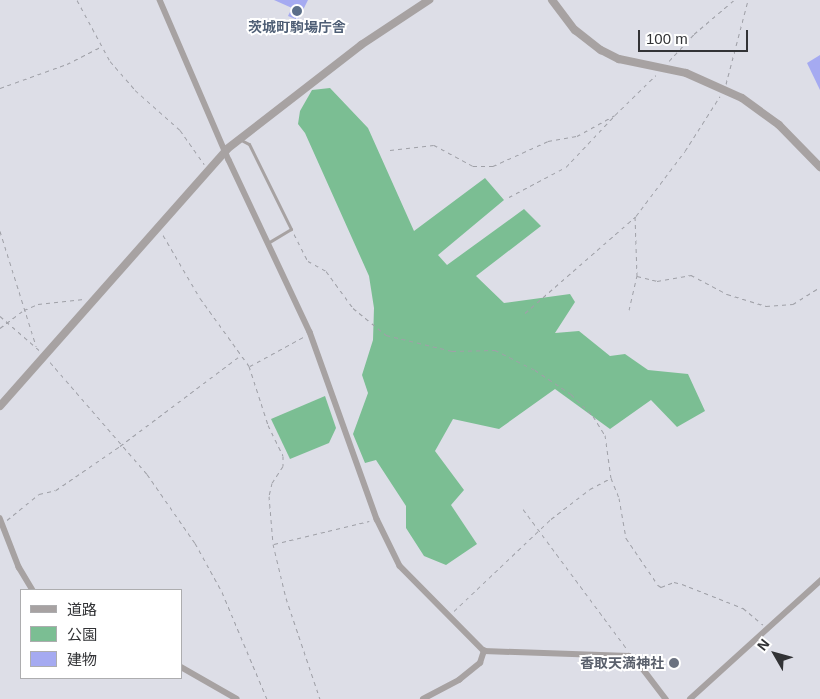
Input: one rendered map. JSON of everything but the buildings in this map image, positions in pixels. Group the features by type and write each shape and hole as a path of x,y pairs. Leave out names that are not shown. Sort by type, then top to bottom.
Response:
{"street":[{"path":"160,0 268,243 310,332 377,519 400,566 484,651 629,656 640,665 666,699"},
{"path":"0,406 227,149 361,45 429,0"},
{"path":"552,0 575,30 601,50 619,59 662,68 724,88 767,115 820,168"},
{"path":"1,521 19,567 32,589"},
{"path":"690,699 820,581"},
{"path":"423,699 464,677 480,663 484,651"},
{"path":"182,667 237,699"}],"lane":[{"path":"240,140 249,144 291,229 268,243"}],"path":[{"path":"77,0 100,47 135,90 180,130 204,164 211,168"},
{"path":"509,197 566,167 694,34 734,0"},
{"path":"525,313 636,216 685,151 724,88 748,0"},
{"path":"0,88 67,64 100,47"},
{"path":"390,150 434,145 473,166 493,166 548,141 577,136 615,115"},
{"path":"629,310 637,276 636,216"},
{"path":"158,228 200,298 249,366 284,462 270,489 273,544 286,598 320,699"},
{"path":"291,229 308,261 326,271 353,308 386,335 452,351 495,350 535,370 571,394 594,416 605,435 611,478 619,498 626,538 658,585 661,587 674,582 682,584 743,608 766,629"},
{"path":"0,231 36,347"},
{"path":"637,276 657,281 691,275 727,294 766,306 793,304 820,287"},
{"path":"0,328 6,321 24,310 47,302 94,298"},
{"path":"0,316 36,347 120,446 147,474 195,543 222,592 267,699"},
{"path":"249,366 277,354 310,332"},
{"path":"1,521 39,494 56,490 120,446 240,355"},
{"path":"448,616 538,531 590,489 611,478"},
{"path":"523,509 538,531 567,565 629,651 629,656"},
{"path":"273,544 377,519"}],"green space":[{"path":"330,88 368,128 414,231 485,178 504,200 438,255 447,265 524,209 541,226 476,276 504,303 570,294 575,302 555,333 579,331 610,356 625,354 648,370 688,374 705,411 677,427 651,400 610,429 555,389 499,429 453,419 435,451 464,490 451,505 477,544 446,565 424,556 406,528 406,506 376,460 365,463 353,434 368,393 362,375 373,340 374,308 369,276 305,133 298,124 300,111 312,90"},
{"path":"325,396 336,428 329,443 290,459 271,419"}],"place":[{"name":"茨城町駒場庁舎","path":"297,11"},
{"name":"香取天満神社","path":"674,663"}]}
